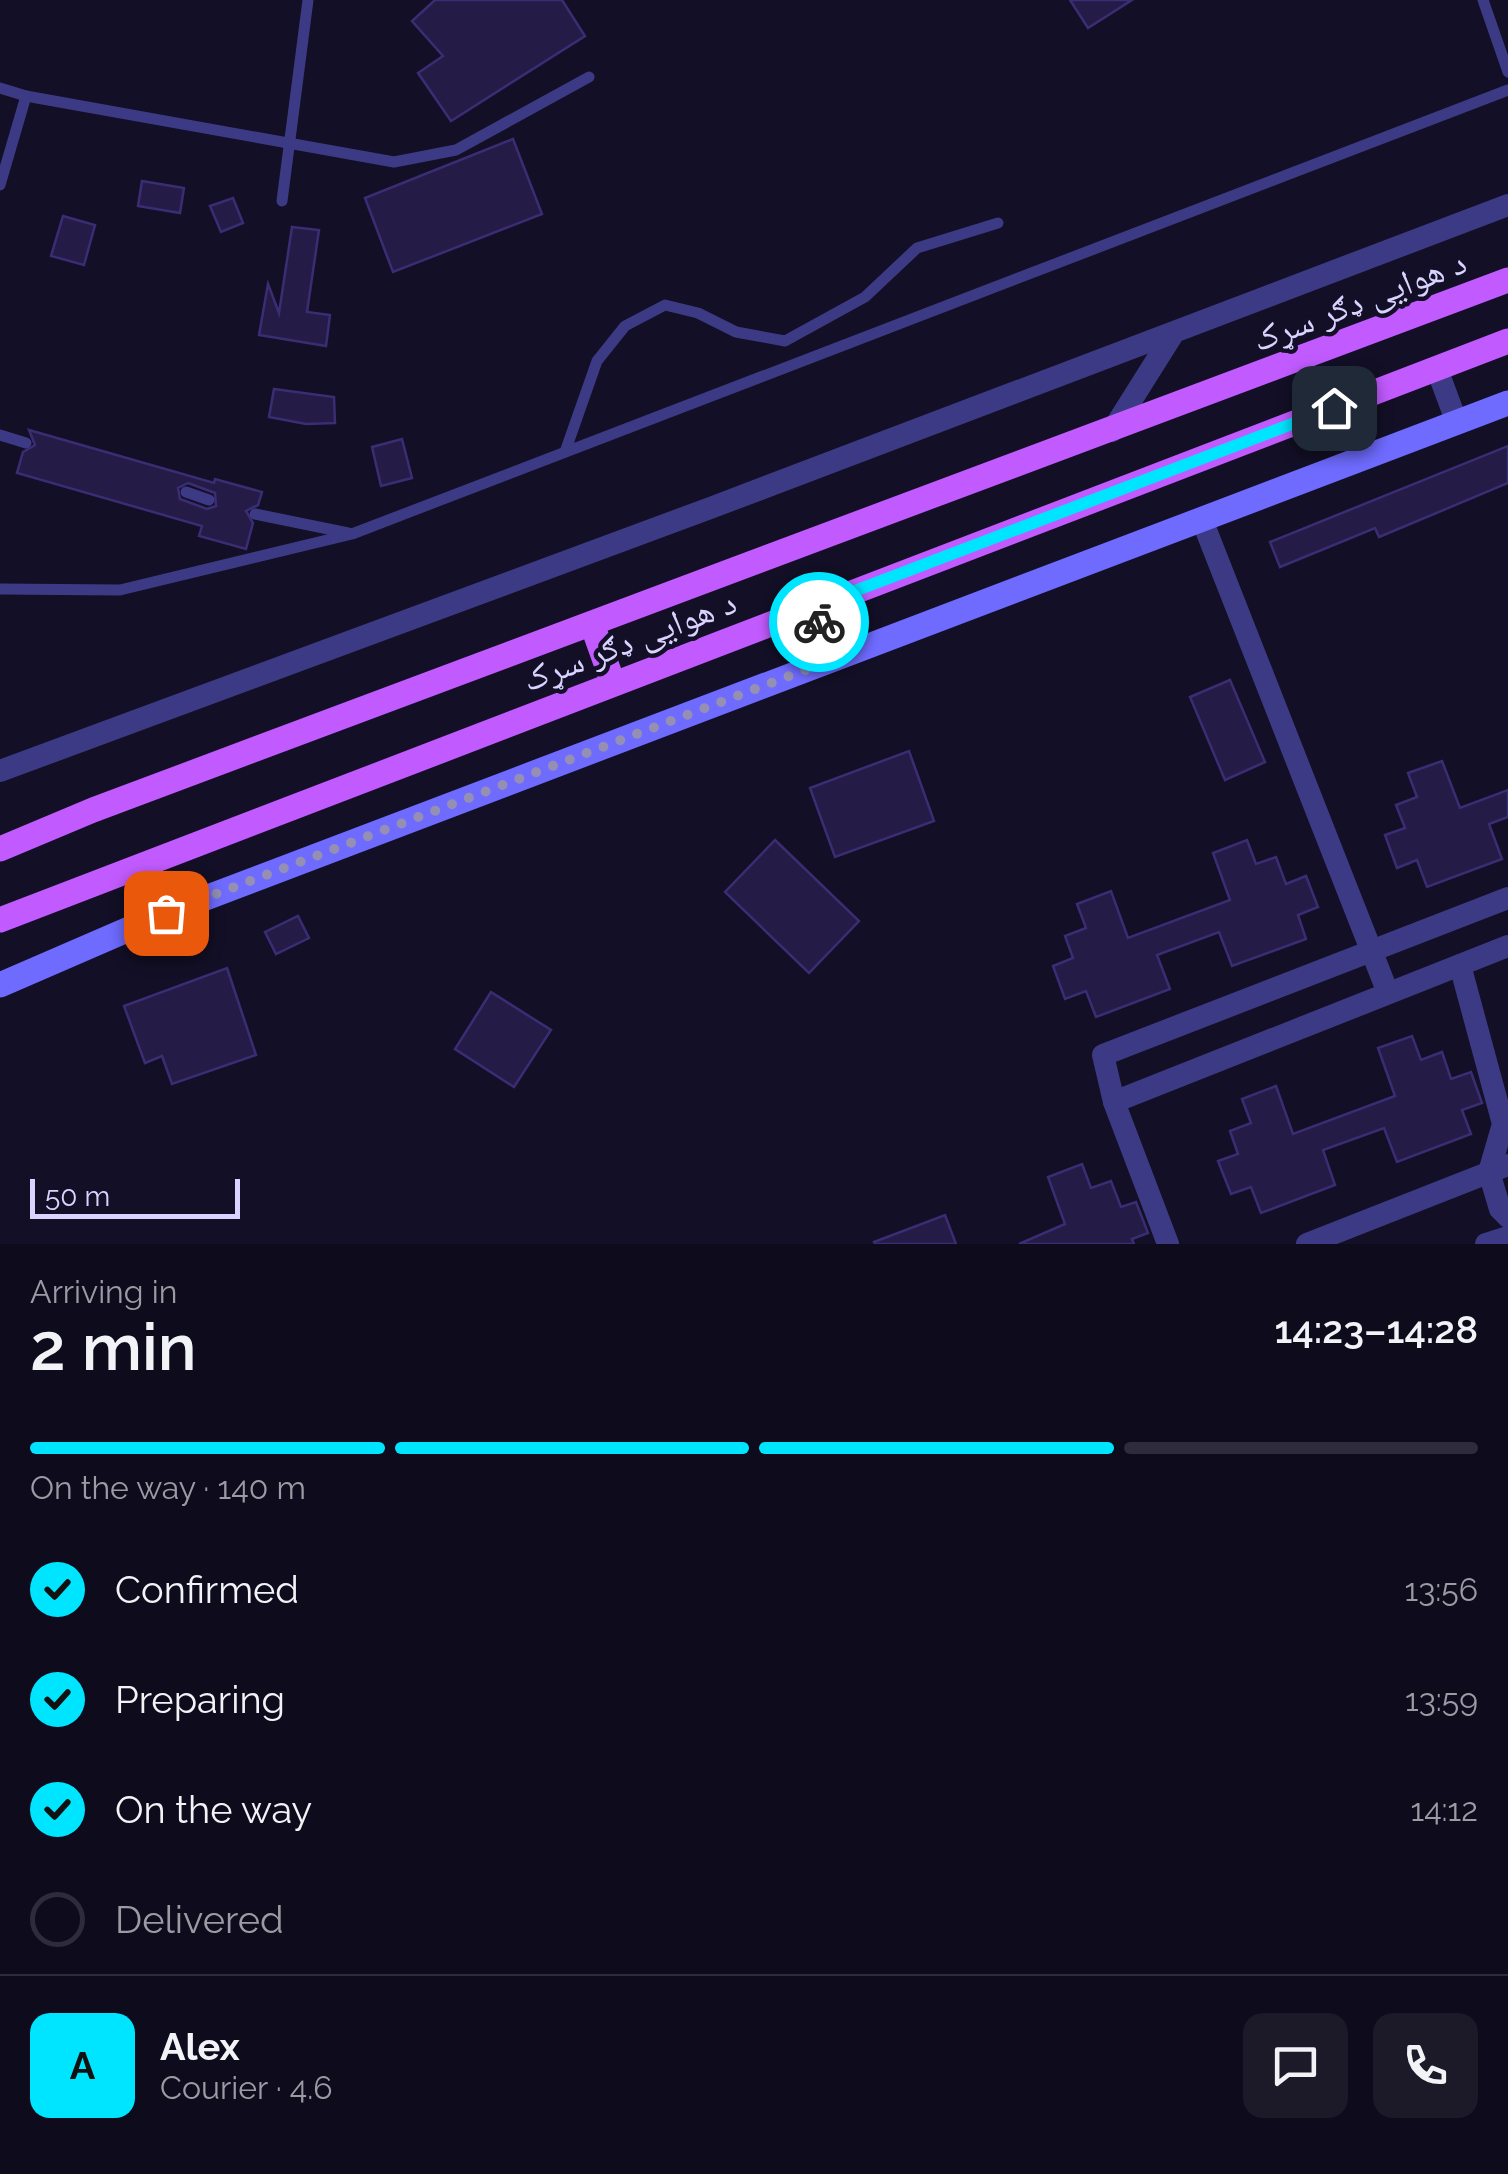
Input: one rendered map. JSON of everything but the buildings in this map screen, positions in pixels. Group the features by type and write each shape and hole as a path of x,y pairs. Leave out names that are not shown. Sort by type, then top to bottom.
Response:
{"main road":[{"name":"د هوایی ډګر سړک","path":"0,850 93,810 1508,280"},
{"name":"د هوایی ډګر سړک","path":"0,920 1508,340"},
{"path":"592,624 613,683"}],"street":[{"path":"0,771 1173,334 1508,205"},
{"path":"1112,431 1173,334"},
{"path":"1437,369 1457,423"},
{"path":"0,985 166,913 1508,404"},
{"path":"1202,520 1388,994"},
{"path":"813,607 834,659"},
{"path":"1168,1244 1114,1102 1103,1055 1508,898"},
{"path":"1114,1102 1508,946"},
{"path":"1460,965 1505,1126 1498,1169 1500,1209 1508,1217"},
{"path":"1308,1244 1498,1169"},
{"path":"1486,1244 1508,1236"}],"lane":[{"path":"282,201 308,0"},
{"path":"1484,0 1508,72"},
{"path":"0,88 26,96 394,162 456,150 590,77"},
{"path":"0,589 120,590 352,534 1508,90"},
{"path":"0,185 26,96"},
{"path":"565,452 596,361 625,326 665,305 698,313 736,332 785,341 865,296 918,248 998,222"},
{"path":"0,435 26,443"},
{"path":"186,492 209,500"},
{"path":"256,514 352,534"}],"way so far":[{"path":"166,913 834,659 819,622"}],"route":[{"path":"819,622 813,607 1334,408"}]}
